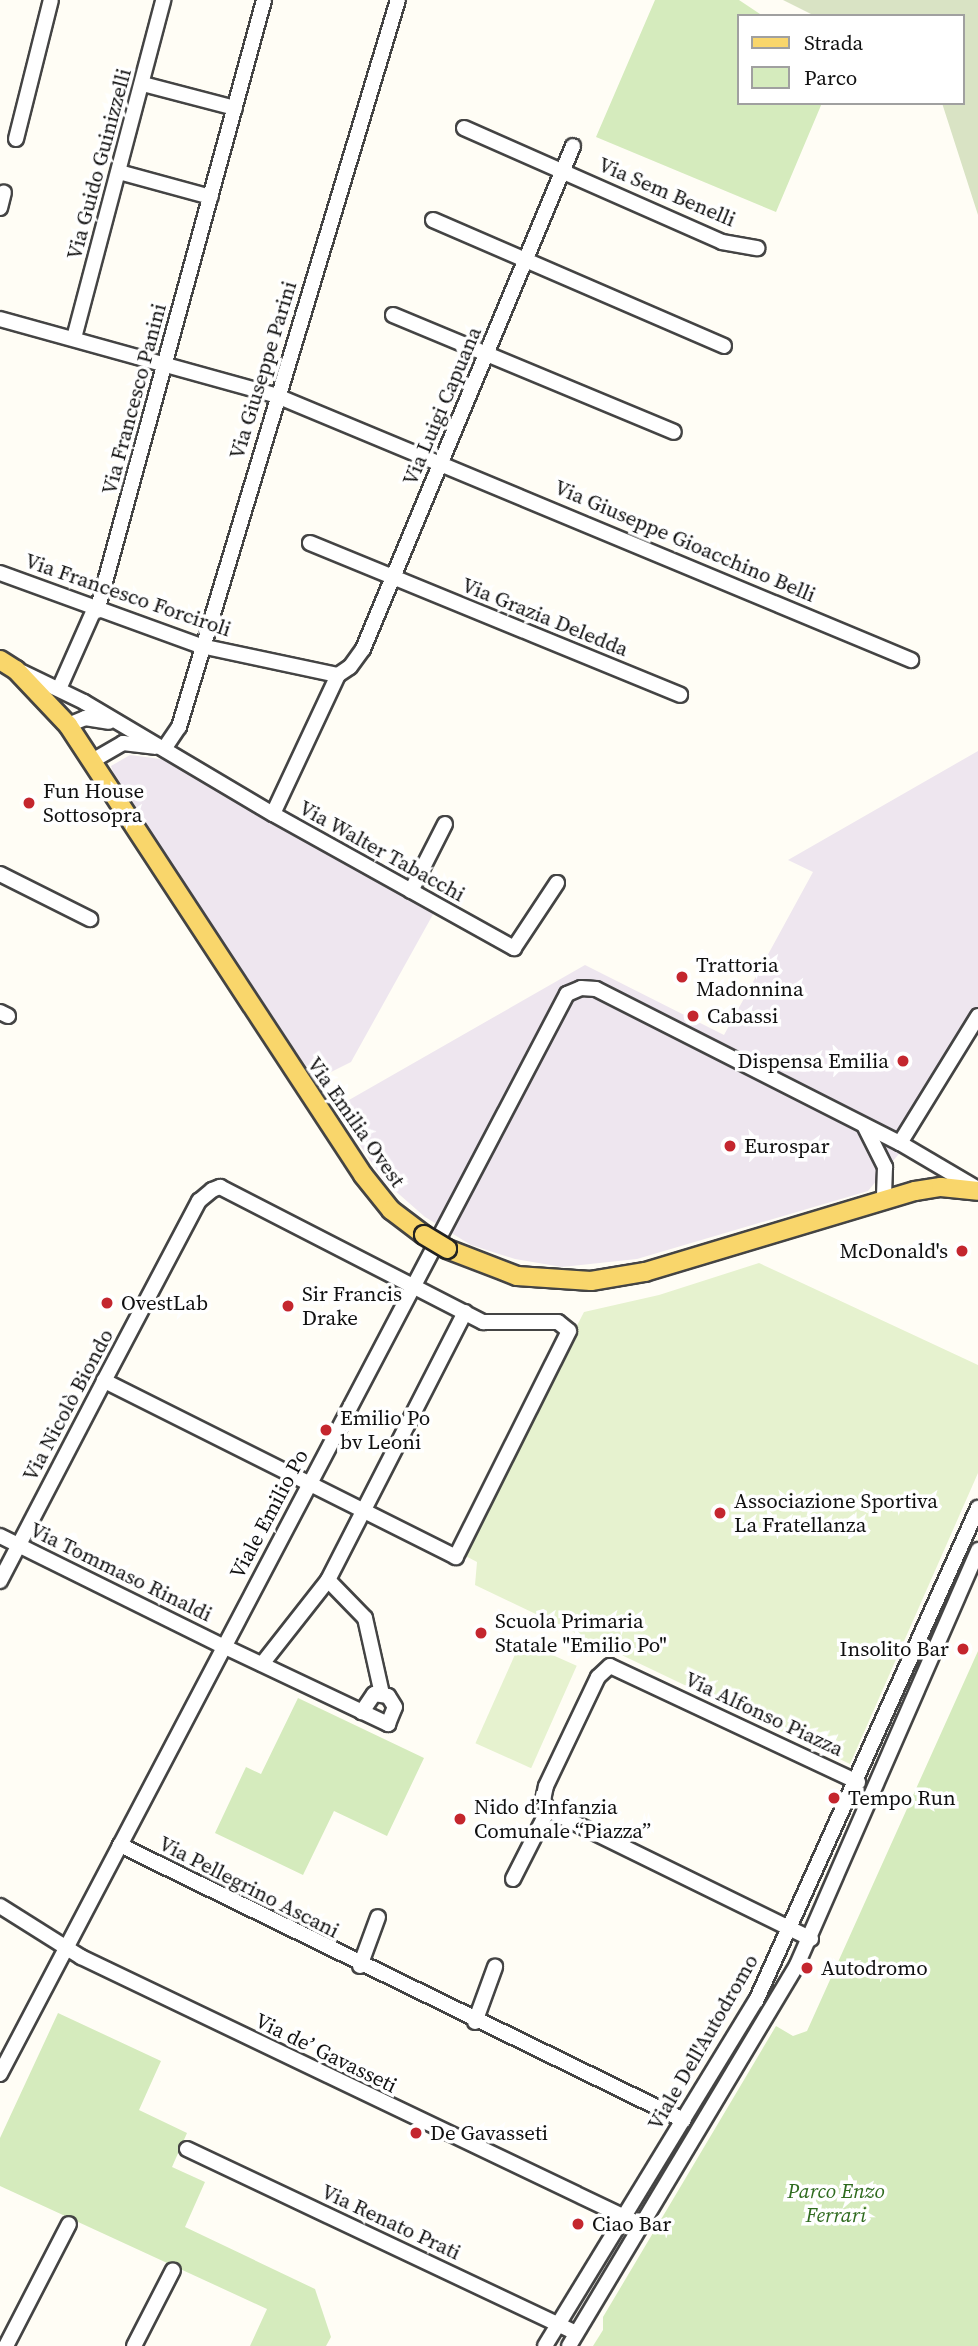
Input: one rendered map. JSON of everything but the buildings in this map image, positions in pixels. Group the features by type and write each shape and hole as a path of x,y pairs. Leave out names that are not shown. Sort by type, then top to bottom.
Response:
{"main road":[{"name":"Via Emilia Ovest","path":"0,660 16,670 68,725 300,1084 380,1197 424,1235 447,1249 517,1276 601,1280 645,1272 884,1200 941,1187 978,1190"}],"street":[{"path":"16,139 51,0"},
{"name":"Via Guido Guinizzelli","path":"74,338 163,0"},
{"name":"Via Francesco Panini","path":"58,689 95,610 264,0"},
{"name":"Via Giuseppe Parini","path":"164,749 179,727 201,646 398,0"},
{"path":"143,84 235,108"},
{"name":"Via Sem Benelli","path":"464,128 722,242 757,248"},
{"name":"Via Luigi Capuana","path":"338,675 350,667 363,649 573,146"},
{"path":"119,172 211,197"},
{"path":"0,208 4,192"},
{"path":"433,220 724,346"},
{"path":"393,315 674,432"},
{"name":"Via Giuseppe Gioacchino Belli","path":"0,319 277,396 441,461 911,660"},
{"name":"Via Grazia Deledda","path":"310,543 680,695"},
{"name":"Via Francesco Forciroli","path":"0,573 95,610 201,646 338,675"},
{"name":"Via Walter Tabacchi","path":"16,670 58,689 273,814 514,948 557,883"},
{"path":"273,814 338,675"},
{"name":"Via Walter Tabacchi","path":"68,725 85,718 102,719 164,749"},
{"name":"Via Walter Tabacchi","path":"92,761 123,743 164,749"},
{"path":"411,891 445,824"},
{"path":"0,874 90,919"},
{"name":"Viale Emilio Po","path":"0,2074 559,1006 573,990 587,988 865,1127"},
{"path":"900,1143 978,1016"},
{"path":"865,1127 900,1143 978,1190"},
{"path":"865,1127 885,1167 884,1200"},
{"name":"Via Nicolò Biondo","path":"0,1581 200,1201 212,1190 220,1187 413,1283"},
{"path":"104,1381 307,1486 456,1558 568,1337 562,1323 483,1322 413,1283"},
{"path":"262,1664 328,1580 465,1312"},
{"name":"Viale Dell'Autodromo","path":"545,2346 756,2001 874,1747 978,1508"},
{"name":"Via Tommaso Rinaldi","path":"0,1536 388,1724 393,1720 395,1707 382,1694"},
{"name":"Viale Dell'Autodromo","path":"569,2346 772,2009 811,1939 978,1550"},
{"path":"328,1580 365,1618 382,1694 368,1698 362,1712"},
{"path":"930,1618 946,1625"},
{"name":"Via Alfonso Piazza","path":"548,1810 543,1800 546,1786 598,1677 610,1666 858,1782"},
{"path":"874,1747 890,1755"},
{"path":"513,1879 548,1810 811,1939"},
{"name":"Via Pellegrino Ascani","path":"120,1845 360,1966 683,2120"},
{"name":"Via de’ Gavasseti","path":"0,1906 66,1948 408,2117 640,2225"},
{"name":"Via Pellegrino Ascani","path":"360,1966 378,1917"},
{"path":"475,2022 495,1967"},
{"path":"756,2001 772,2009"},
{"name":"Via Renato Prati","path":"187,2149 576,2333"},
{"path":"6,2346 69,2224"},
{"path":"134,2346 173,2270"}],"shaded area":[{"path":"978,751 978,1033 912,1138 868,1191 637,1259 562,1267 515,1259 471,1245 425,1217 384,1181 335,1108 585,965 724,1035 813,872 788,860"},
{"path":"130,755 168,760 436,909 351,1062 315,1080 115,777 111,766"}],"green space":[{"path":"655,0 739,0 760,14 736,14 736,105 821,105 776,212 596,137"},
{"path":"783,0 978,0 978,215 943,105 964,105 964,14 811,14"},
{"name":"Associazione Sportiva La Fratellanza","path":"759,1263 978,1365 978,1473 850,1764 475,1585 477,1562 460,1553 584,1312 659,1295"},
{"path":"521,1641 577,1666 531,1768 475,1743"},
{"name":"Parco Enzo Ferrari","path":"978,1651 978,2346 593,2346 603,2330 603,2317 776,2026 793,2036 807,2031"},
{"path":"298,1698 424,1758 387,1836 334,1811 303,1875 215,1833 246,1767 261,1774"},
{"path":"58,2013 161,2061 139,2110 187,2133 172,2167 205,2182 185,2227 315,2289 331,2337 326,2346 250,2346 267,2309 0,2186 0,2138"}],"place":[{"name":"Fun House Sottosopra","path":"29,803"},
{"name":"Trattoria Madonnina","path":"682,977"},
{"name":"Cabassi","path":"693,1016"},
{"name":"Dispensa Emilia","path":"903,1061"},
{"name":"Eurospar","path":"730,1146"},
{"name":"McDonald's","path":"962,1251"},
{"name":"OvestLab","path":"107,1303"},
{"name":"Sir Francis Drake","path":"288,1306"},
{"name":"Emilio Po bv Leoni","path":"326,1430"},
{"name":"Associazione Sportiva La Fratellanza","path":"720,1513"},
{"name":"Scuola Primaria Statale \"Emilio Po\"","path":"481,1633"},
{"name":"Insolito Bar","path":"963,1649"},
{"name":"Tempo Run","path":"834,1798"},
{"name":"Nido d’Infanzia Comunale “Piazza”","path":"460,1819"},
{"name":"Autodromo","path":"807,1968"},
{"name":"De Gavasseti","path":"416,2133"},
{"name":"Ciao Bar","path":"578,2224"}]}
